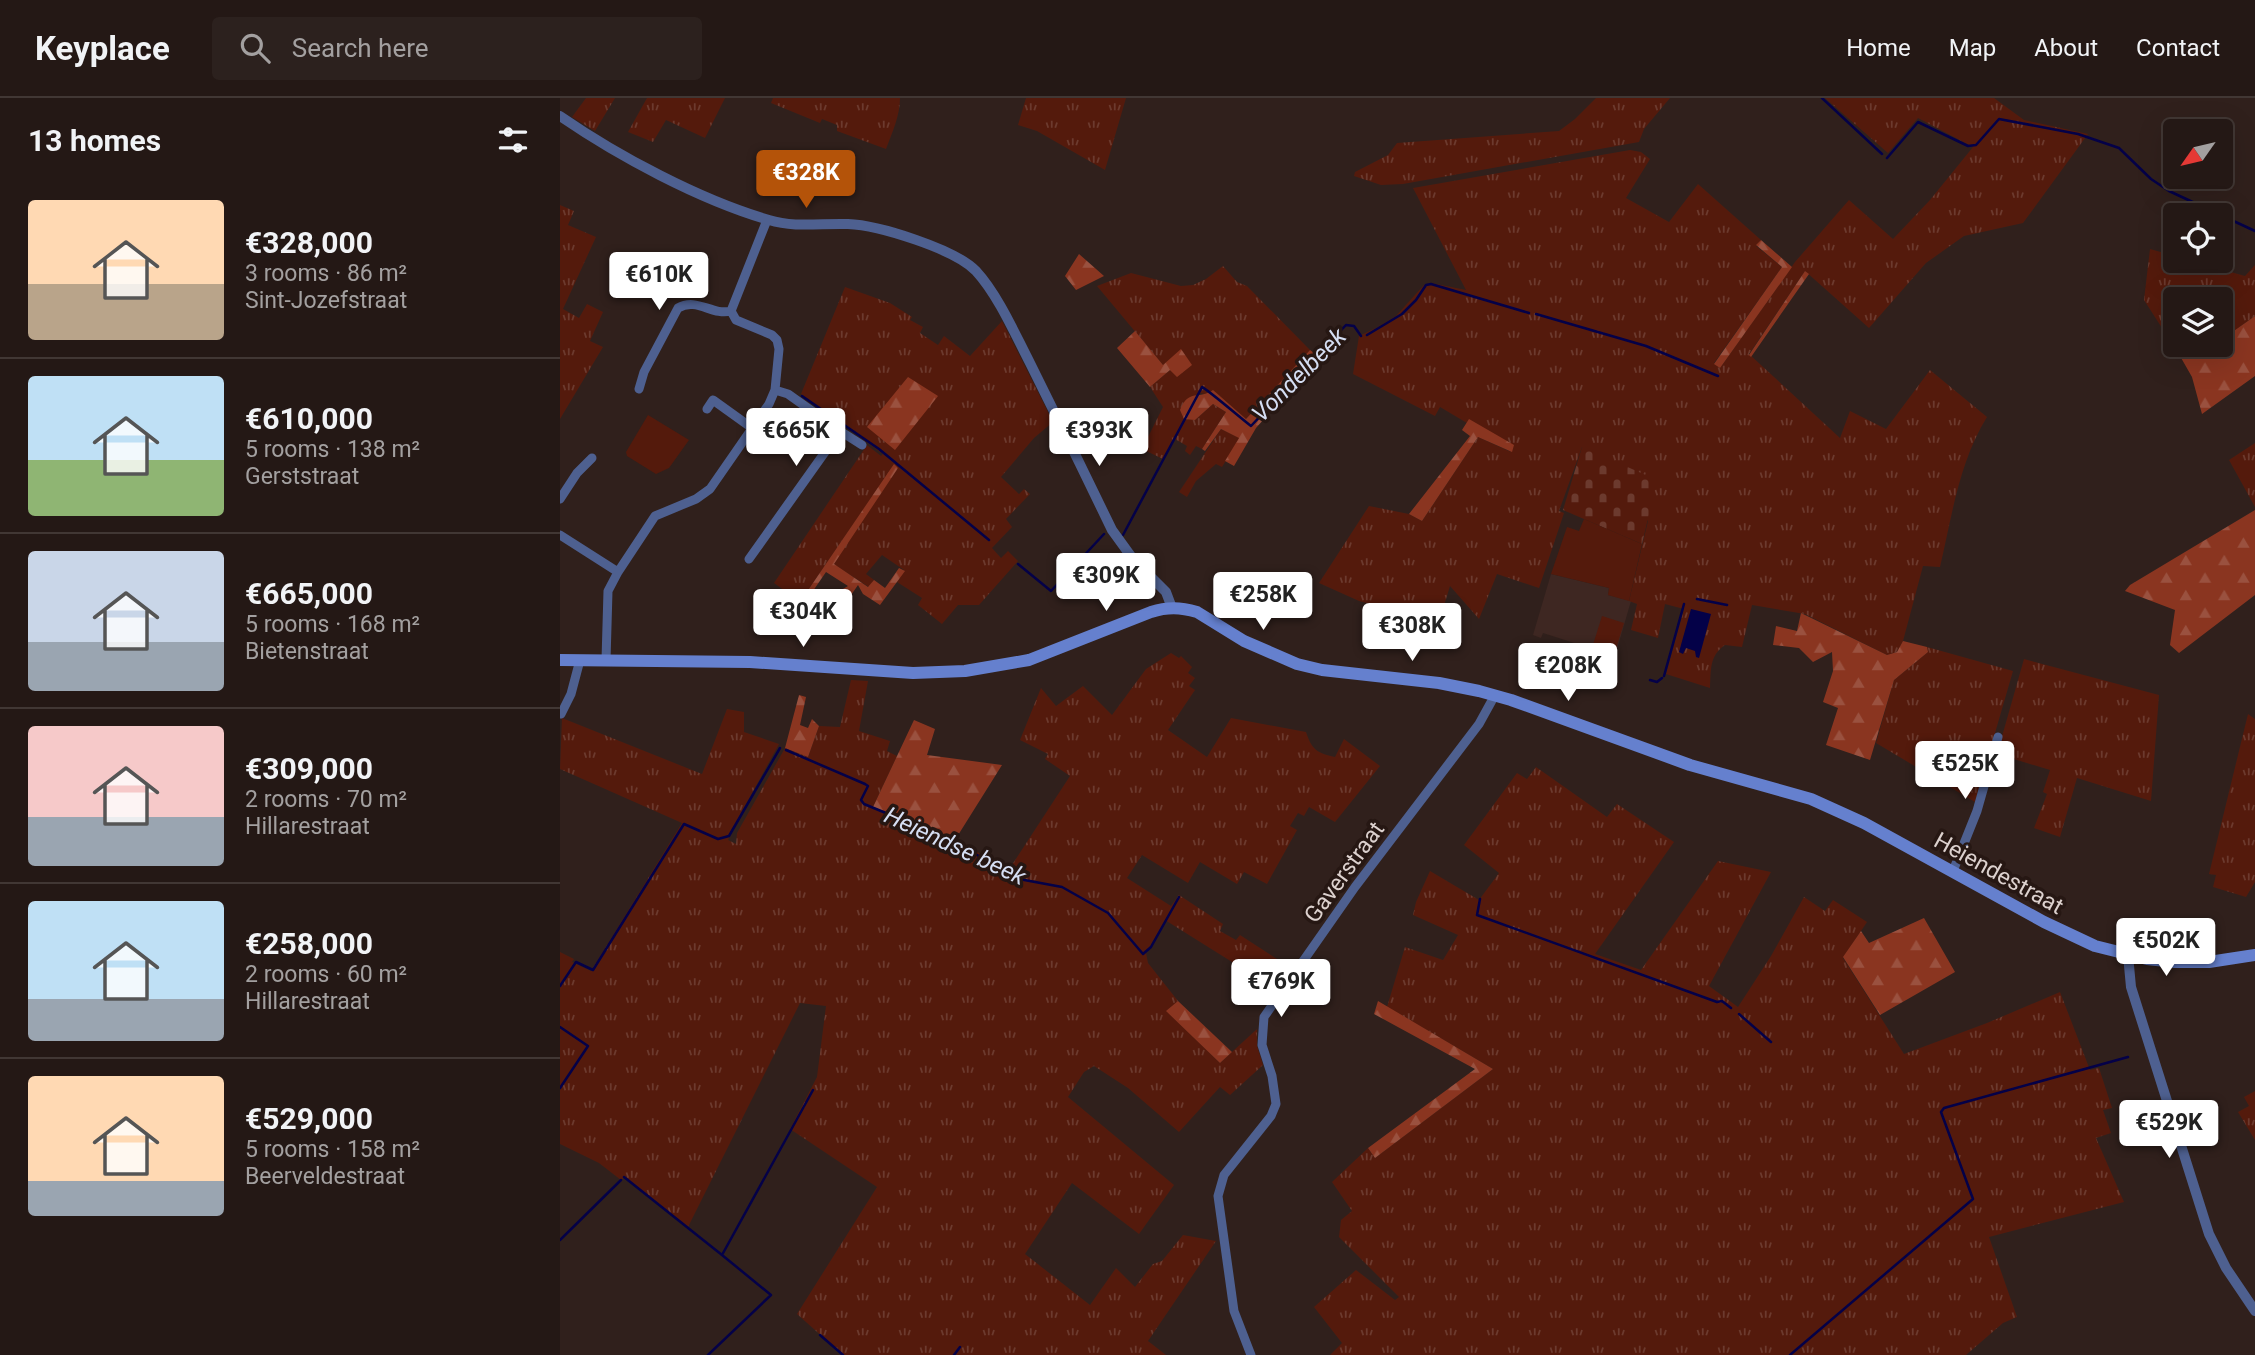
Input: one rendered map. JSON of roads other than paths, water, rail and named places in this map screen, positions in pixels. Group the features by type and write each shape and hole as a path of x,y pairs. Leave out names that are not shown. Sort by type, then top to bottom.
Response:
{"main road":[{"path":"560,660 750,662 913,673 965,671 1029,660 1151,612 1172,608"},
{"name":"Heiendestraat","path":"1172,608 1197,612 1244,641 1297,664 1346,673 1439,683 1494,695 1690,765 1811,799 1864,823 2063,932 2095,946 2128,955 2175,962 2209,962 2255,955"}],"street":[{"path":"560,116 655,171 714,200 767,220 793,226 850,224 876,228 942,250 964,262 976,272 1012,328 1112,530 1133,559 1166,592 1172,608"},
{"path":"731,311 767,220"},
{"path":"639,389 644,372 678,308 694,303 717,313 731,311"},
{"path":"606,660 608,592 618,572 655,516 696,499 710,489 769,404 775,390 779,349 777,340 772,335 736,320 731,311"},
{"path":"775,390 788,394 862,445"},
{"path":"707,410 713,400 752,428"},
{"path":"750,559 841,430"},
{"path":"560,499 577,473 592,458"},
{"path":"560,535 618,572"},
{"path":"561,714 571,694 580,660"},
{"name":"Gaverstraat","path":"1251,1355 1234,1311 1219,1196 1224,1175 1271,1116 1276,1104 1274,1083 1262,1045 1264,1017 1355,887 1479,724 1494,695"},
{"path":"1953,872 1977,811 1998,737"},
{"path":"2128,955 2130,987 2209,1234 2217,1253 2255,1311"}],"waterway":[{"path":"1822,98 1882,154"},
{"path":"1887,158 1918,122 1968,146 1976,145 1999,119 2078,134 2119,148 2151,179 2169,191 2255,231"},
{"name":"Vondelbeek","path":"1367,335 1402,314 1426,285 1431,284 1529,313"},
{"path":"1536,314 1646,346 1718,376"},
{"name":"Vondelbeek","path":"1123,535 1202,387 1251,426 1346,325 1354,326 1361,336"},
{"name":"Vondelbeek","path":"802,396 879,449 989,540"},
{"path":"1018,564 1051,591 1104,534"},
{"path":"1697,599 1727,605"},
{"path":"1664,676 1684,604"},
{"path":"1650,680 1657,682 1662,678"},
{"name":"Heiendse beek","path":"560,986 576,962 593,970 684,824 718,839 729,836 780,748"},
{"name":"Heiendse beek","path":"786,750 868,786 861,800 864,804 949,839 1019,879 1062,887 1108,913 1143,954 1151,947 1179,897"},
{"path":"1480,899 1477,915 1717,1002 1722,1001 1731,1008"},
{"path":"1739,1014 1771,1042"},
{"name":"Heiendse beek","path":"560,1027 588,1046 560,1088"},
{"path":"1790,1355 1973,1199 1941,1112 1944,1108 2128,1057"},
{"path":"708,1355 771,1295 722,1255 813,1090"},
{"path":"624,1177 722,1255"},
{"path":"560,1240 621,1180"},
{"path":"820,1335 843,1355"},
{"path":"954,1355 960,1347"}]}
